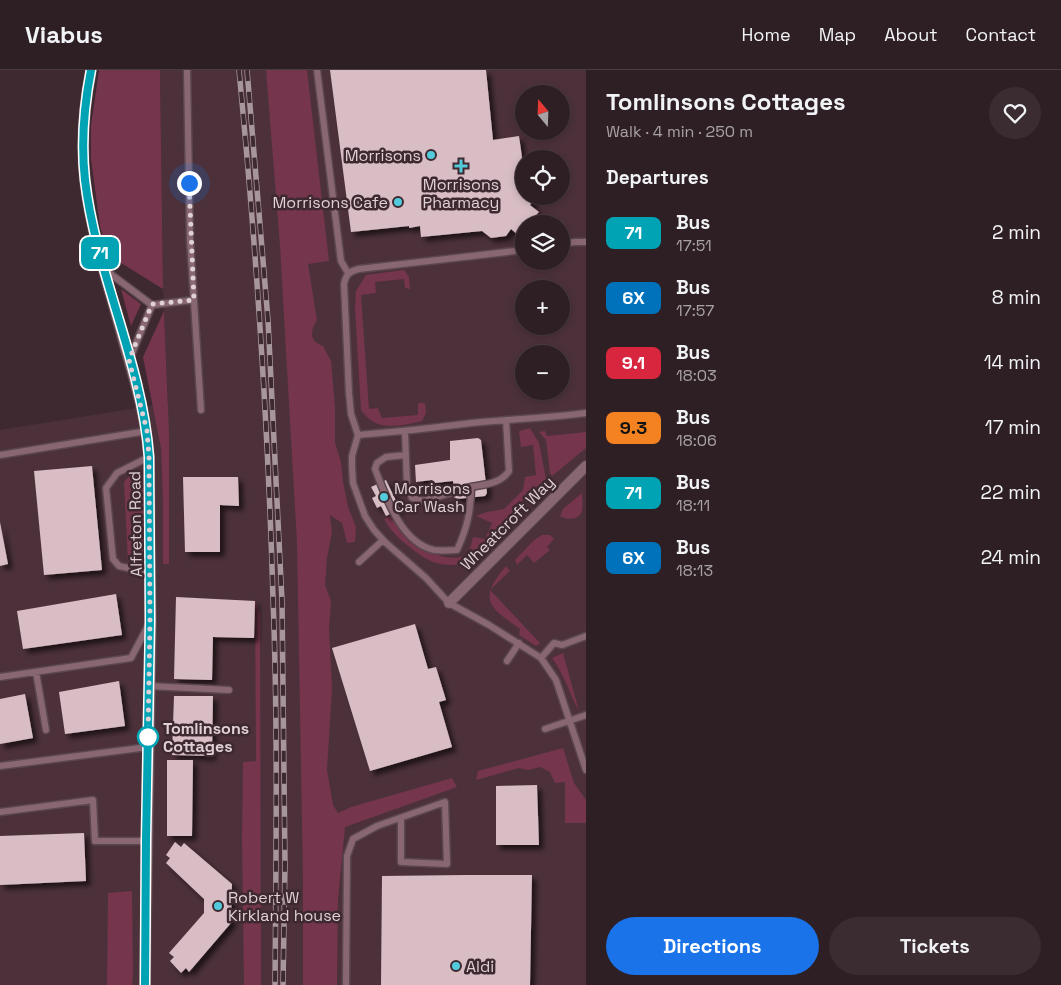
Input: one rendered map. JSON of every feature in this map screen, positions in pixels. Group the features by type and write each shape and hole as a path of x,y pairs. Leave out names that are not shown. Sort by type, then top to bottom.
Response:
{"street":[{"name":"Alfreton Road","path":"91,70 84,120 85,179 92,222 103,268 147,431 149,457 150,621 145,985"},
{"name":"Wheatcroft Way","path":"449,603 586,466"}],"lane":[{"path":"187,70 194,300 201,410"},
{"path":"317,70 341,261 348,273"},
{"path":"570,243 586,242"},
{"path":"515,251 359,269 348,273 344,284 349,393 351,414 358,436 352,456 353,483 365,516 382,540 426,578 449,603 519,643 541,658 556,680 586,770"},
{"path":"103,268 152,304 194,300"},
{"path":"129,360 152,304"},
{"path":"358,436 506,420 554,418 586,413"},
{"path":"405,432 407,485 412,498 423,501 497,482 504,478 509,471 506,420"},
{"path":"0,455 147,431"},
{"path":"406,455 386,458 377,463 375,470 403,529 410,538 433,550 457,550 466,530 471,508 472,487"},
{"path":"149,457 117,473 106,488 113,559 119,566 150,573"},
{"path":"359,562 382,540"},
{"path":"0,677 131,658 150,621"},
{"path":"541,658 554,643 562,645 586,636"},
{"path":"507,662 519,643"},
{"path":"36,672 46,730"},
{"path":"149,686 229,690"},
{"path":"545,729 586,715"},
{"path":"0,766 148,747"},
{"path":"0,812 94,800 95,841 146,840"},
{"path":"346,985 347,856 353,839 377,826 445,802 447,864 401,862 401,818"}],"shaded area":[{"path":"99,70 160,70 163,289 121,263 105,244 100,226 91,159 91,126"},
{"path":"160,70 586,70 586,985 0,985 0,430 168,403 163,289"},
{"path":"266,70 307,70 329,261 308,264 317,320 312,335 318,344 323,346 331,361 335,407 335,443 341,462 348,507 356,527 355,542 347,543 342,523 330,515 332,532 327,558 325,585 331,601 329,630 332,688 327,770 333,805 338,813 351,807 452,778 457,787 345,827 338,899 337,985 303,985 297,543 280,246"},
{"path":"404,270 409,277 410,289 405,288 404,279 375,282 376,293 361,295 369,409 378,408 382,418 418,415 418,403 425,403 426,413 422,421 389,426 374,422 361,410 355,309 356,291 366,275"},
{"path":"121,289 141,304 131,326"},
{"path":"164,311 169,433 169,564 163,564 161,448 143,357"},
{"path":"530,428 539,443 546,479 518,505 490,545 474,559 452,565 431,561 404,543 387,524 384,519 392,515 407,539 437,555 455,558 468,552 473,537 485,539 492,523 476,516 504,509 523,490 525,477 536,475 533,445 521,447 519,431"},
{"path":"545,431 547,436 586,432 586,448 552,476 546,440 539,432"},
{"path":"138,473 143,475 144,485 143,553 139,563 128,562 124,482 131,474"},
{"path":"582,493 582,511 578,517 572,519 560,516 563,509"},
{"path":"542,535 550,535 554,539 547,547 550,550 534,563 527,555 517,565 515,560 534,540"},
{"path":"506,566 510,571 491,589 497,578"},
{"path":"491,591 540,643 536,646 519,635 520,629 494,608 491,602"},
{"path":"255,601 260,613 261,985 244,985 243,762 256,761"},
{"path":"563,653 579,711 560,670 552,658"},
{"path":"563,748 574,783 586,800 586,823 565,823 565,782 555,783 550,772 540,767 528,770 519,768 476,780 478,771"},
{"path":"132,891 132,985 107,985 108,893"}],"building":[{"name":"Morrisons","path":"330,70 486,70 493,140 515,137 515,140 520,140 521,150 515,150 515,205 530,205 539,212 536,215 515,215 515,232 511,229 506,236 491,238 482,231 421,237 420,226 351,232"},
{"path":"478,438 481,440 487,493 485,496 457,499 454,497 453,481 435,483 432,480 416,482 415,465 450,460 450,441"},
{"path":"92,466 102,570 44,575 34,471"},
{"path":"183,477 238,477 239,506 220,505 220,552 185,552"},
{"name":"Morrisons Car Wash","path":"386,480 400,509 386,516 381,506 377,508 372,498 376,496 371,487"},
{"path":"0,522 8,564 0,566"},
{"path":"116,594 122,635 23,649 17,611"},
{"path":"176,597 255,601 254,638 213,637 212,680 174,679"},
{"path":"415,624 428,669 436,667 446,700 439,702 452,747 370,771 332,648"},
{"path":"119,681 125,726 65,734 59,692"},
{"path":"25,694 33,738 0,744 0,699"},
{"path":"174,696 213,696 212,756 172,755"},
{"path":"167,760 193,760 192,836 167,836"},
{"path":"537,785 539,845 496,845 496,786"},
{"path":"84,833 86,881 0,885 0,836"},
{"name":"Robert W Kirkland house","path":"175,842 181,847 184,843 232,884 231,923 189,972 186,968 181,973 170,961 174,957 169,953 204,913 204,899 166,863 170,858 166,855"},
{"path":"532,875 530,985 381,985 382,876"}],"railway":[{"path":"239,70 261,334 271,532 276,743 275,985"},
{"path":"247,70 268,320 282,601 285,864 283,985"}],"bus line":[{"name":"71","path":"91,70 84,120 85,179 92,222 103,268 141,402 147,431 149,457 150,621 145,985"}],"place":[{"name":"Morrisons","path":"431,155"},
{"name":"Morrisons Pharmacy","path":"461,166"},
{"name":"Morrisons Cafe","path":"398,202"},
{"name":"Morrisons Car Wash","path":"384,497"},
{"name":"Tomlinsons Cottages","path":"148,737"},
{"name":"Robert W Kirkland house","path":"218,906"},
{"name":"Aldi","path":"456,966"}],"route":[{"path":"148,737 150,621 149,457 147,431 129,360 152,304 194,300 189,183"}]}
